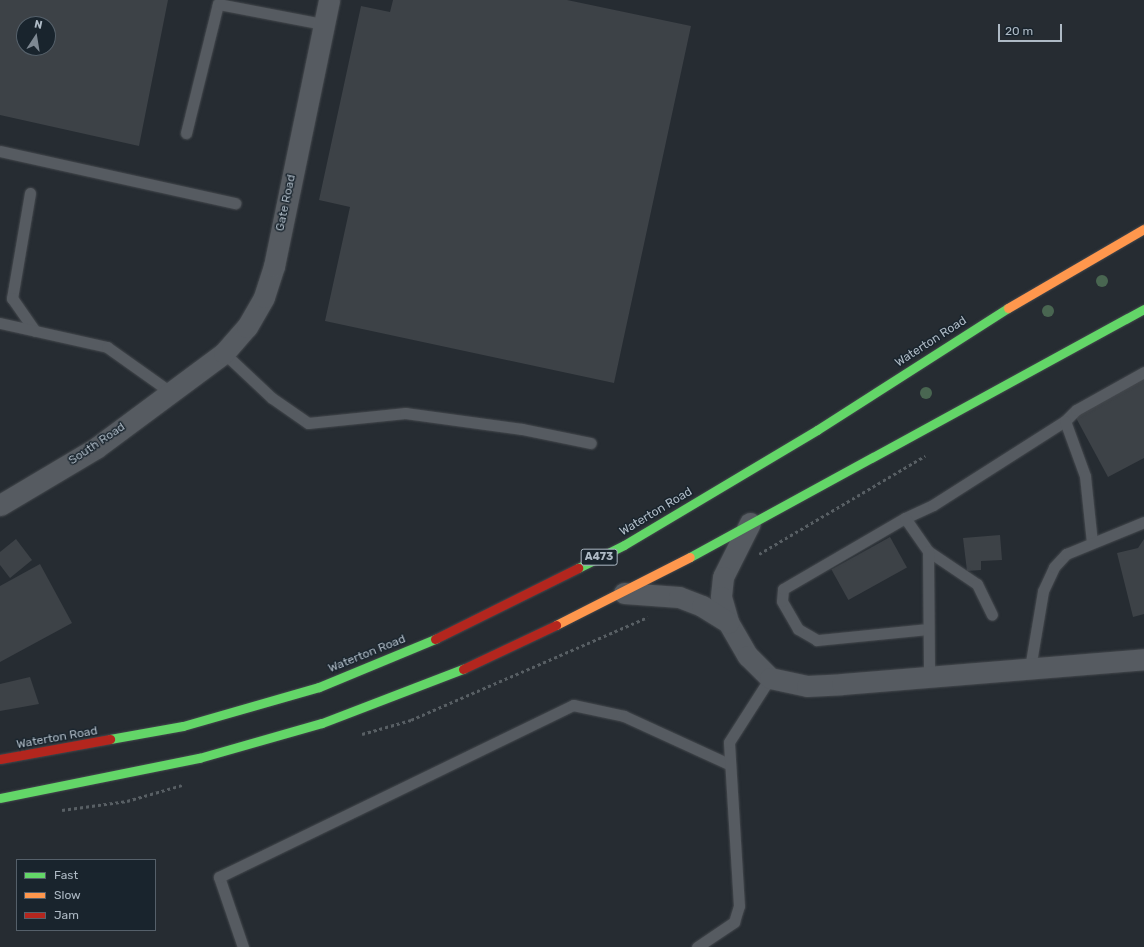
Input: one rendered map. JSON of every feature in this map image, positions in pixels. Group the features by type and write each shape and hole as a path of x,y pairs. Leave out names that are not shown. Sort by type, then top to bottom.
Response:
{"main road":[{"name":"Waterton Road","path":"0,759 191,724 319,687 448,634 624,545 818,430 988,320 1144,229"},
{"path":"0,798 199,758 322,723 437,681 624,593 1144,309"}],"street":[{"name":"Gate Road","path":"191,379 224,353 254,315 270,281 329,0"},
{"name":"South Road","path":"0,505 96,448 170,391 191,379"},
{"path":"750,523 723,577 721,597 728,622 748,656 770,678 807,686 1144,660"},
{"path":"624,593 679,598 728,622"}],"lane":[{"path":"186,133 218,4 323,24"},
{"path":"0,151 235,203"},
{"path":"30,193 12,298 35,331"},
{"path":"0,323 107,346 170,391"},
{"path":"224,353 272,398 308,423 405,413 522,428 591,443"},
{"path":"928,629 817,640 798,629 782,601 783,590 794,581 905,518 933,505 1065,421 1076,410 1144,372"},
{"path":"1065,421 1085,476 1092,543"},
{"path":"905,518 928,551 977,584 992,615"},
{"path":"1030,668 1043,591 1054,567 1066,554 1144,522"},
{"path":"928,551 929,676"},
{"path":"697,947 734,922 739,906 729,764 729,742 770,678"},
{"path":"243,947 219,876 573,705 624,716 729,764"}],"building":[{"path":"0,0 168,0 139,146 0,115"},
{"path":"393,0 567,0 691,26 614,383 325,321 350,207 319,200 361,6 390,12"},
{"path":"1144,379 1144,458 1108,477 1075,416"},
{"path":"1000,535 1002,560 981,561 981,570 967,571 963,538"},
{"path":"890,537 907,568 848,600 831,569"},
{"path":"16,539 32,560 10,578 0,565 0,552"},
{"path":"1144,539 1144,614 1133,617 1117,553 1138,548"},
{"path":"40,564 72,623 0,662 0,586"},
{"path":"30,677 39,704 0,711 0,684"}],"traffic: fast":[{"path":"578,568 624,545 817,430 1008,308"},
{"path":"690,557 1144,309"},
{"path":"110,739 183,726 319,687 435,639"},
{"path":"0,798 199,758 322,723 463,669"}],"traffic: slow":[{"path":"1008,308 1144,229"},
{"path":"556,625 690,557"}],"traffic: jam":[{"path":"435,639 578,568"},
{"path":"463,669 556,625"},
{"path":"0,759 110,739"}]}
